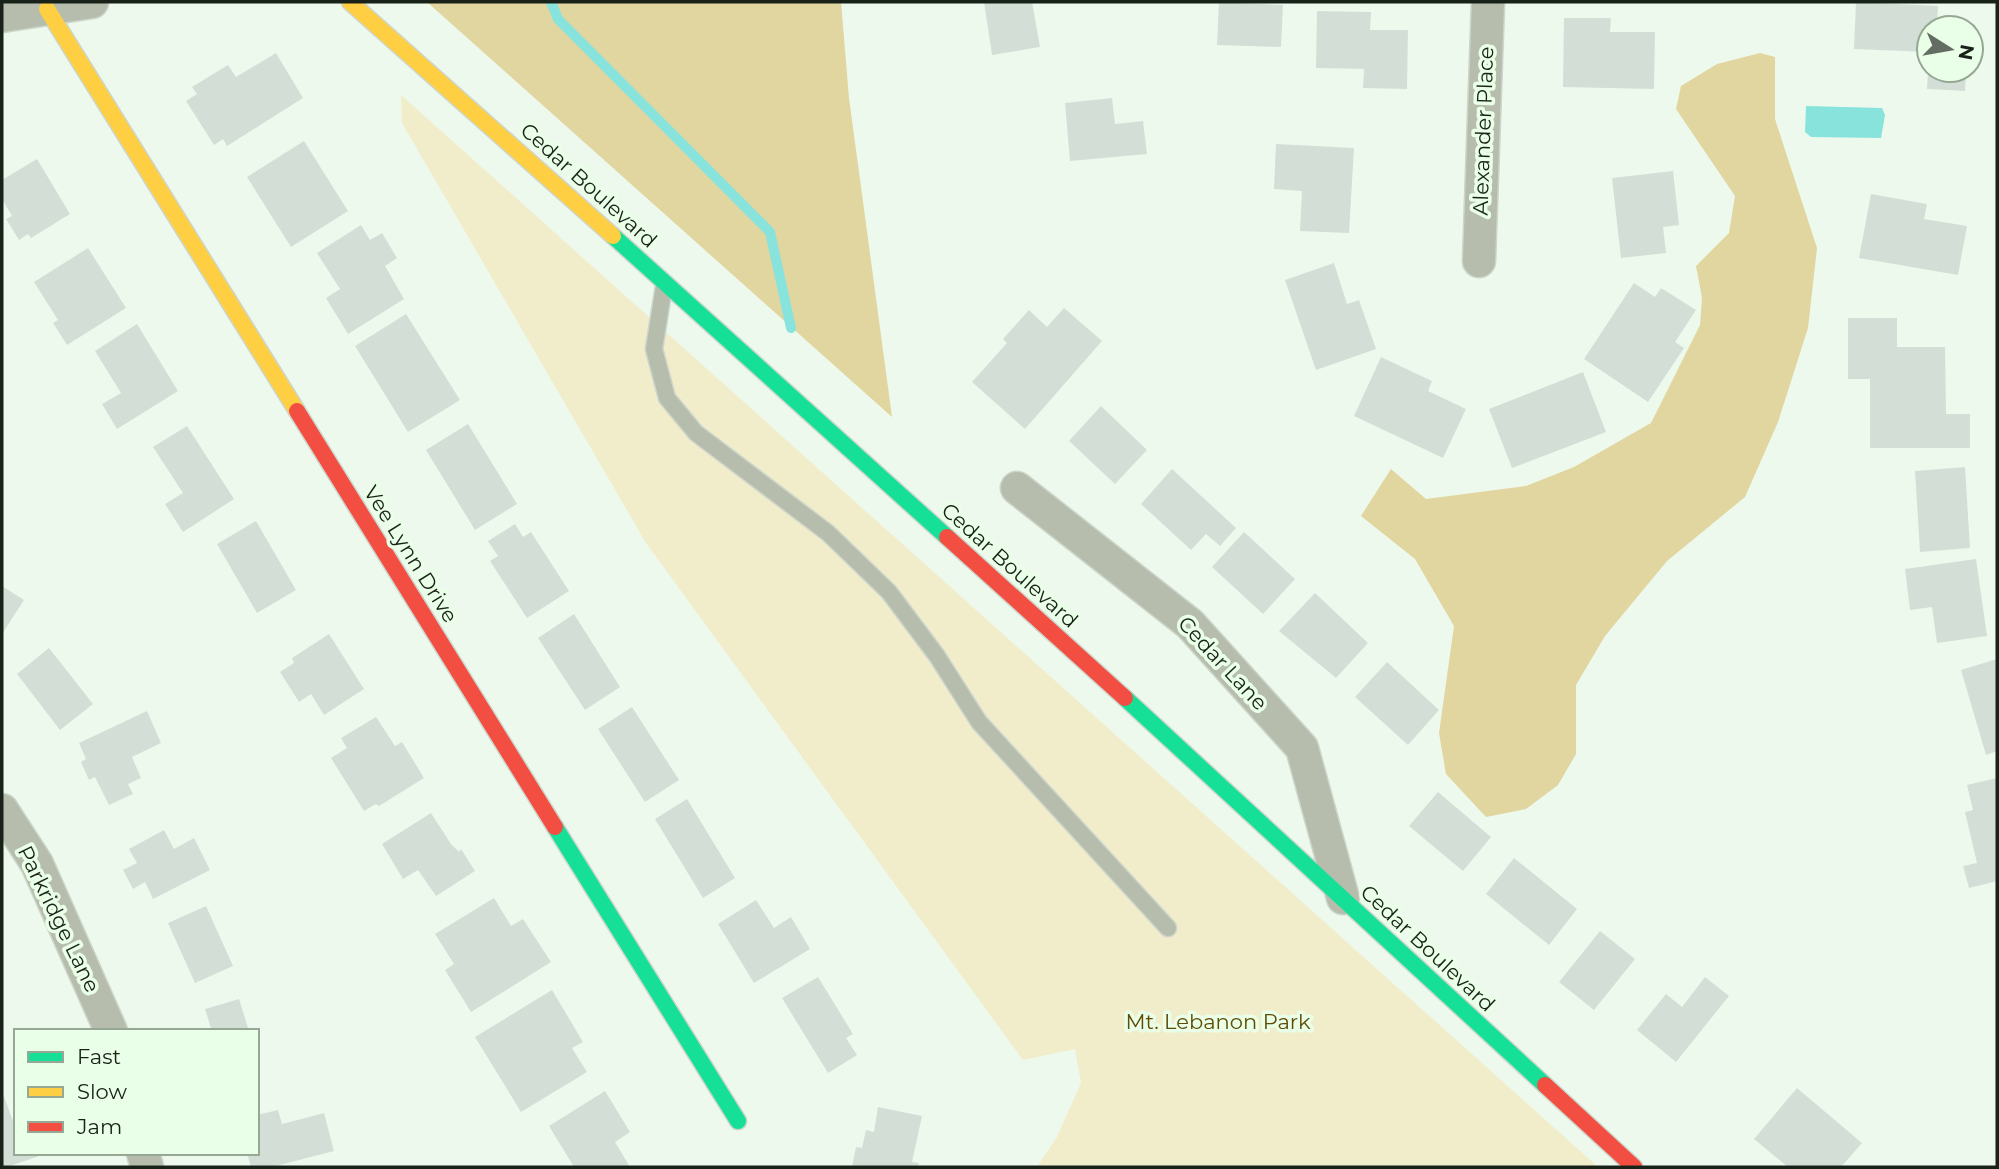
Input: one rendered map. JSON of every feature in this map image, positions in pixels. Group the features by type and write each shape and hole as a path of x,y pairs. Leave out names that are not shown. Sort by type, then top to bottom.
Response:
{"street":[{"path":"2,16 92,2"},
{"name":"Cedar Boulevard","path":"350,2 665,281 1343,898 1634,1167"},
{"name":"Alexander Place","path":"1479,261 1488,2"},
{"name":"Vee Lynn Drive","path":"47,9 738,1121"},
{"name":"Cedar Lane","path":"1017,488 1190,624 1302,748 1343,898"},
{"name":"Parkridge Lane","path":"2,810 37,864 110,1029"}],"lane":[{"path":"665,281 654,349 667,398 696,433 818,525 889,592 937,656 979,722 1168,928"}],"green space":[{"name":"Mt. Lebanon Park","path":"401,95 1598,1167 1037,1167 1057,1137 1081,1083 1075,1049 1023,1060 646,543 402,123"}],"shaded area":[{"path":"427,2 841,2 849,98 892,417"},
{"path":"1760,53 1775,57 1775,119 1817,248 1808,328 1778,422 1745,497 1667,561 1605,636 1576,685 1576,754 1558,785 1526,809 1486,817 1446,774 1439,733 1454,626 1415,559 1361,516 1391,469 1426,499 1526,486 1574,467 1651,423 1700,325 1702,298 1696,266 1729,233 1735,196 1676,109 1681,86 1717,64"}],"water":[{"path":"1806,106 1882,108 1885,115 1881,138 1811,137 1805,132"}],"building":[{"path":"984,2 1032,2 1040,47 992,55"},
{"path":"1219,2 1283,5 1281,47 1217,45"},
{"path":"1856,2 1938,6 1938,14 1915,14 1915,51 1854,49"},
{"path":"1317,11 1371,12 1370,30 1408,30 1407,89 1363,88 1364,69 1316,68"},
{"path":"1564,18 1611,18 1610,32 1655,32 1654,89 1563,87"},
{"path":"276,53 303,98 227,146 223,139 214,145 186,101 197,94 192,87 228,65 236,77"},
{"path":"1927,84 1965,84 1965,91 1927,89"},
{"path":"1112,98 1115,124 1143,121 1147,154 1070,161 1065,103"},
{"path":"304,141 348,211 291,247 247,177"},
{"path":"1276,144 1354,148 1349,233 1300,231 1302,191 1274,189"},
{"path":"37,159 70,214 31,238 28,234 19,240 6,219 12,216 2,199 2,180"},
{"path":"1673,171 1679,225 1663,227 1666,253 1621,258 1612,178"},
{"path":"1871,194 1927,204 1924,219 1967,226 1958,275 1859,258"},
{"path":"361,225 370,240 382,233 397,258 385,266 404,299 348,334 326,298 340,289 317,253"},
{"path":"88,248 126,308 67,345 53,323 58,320 34,282"},
{"path":"1334,263 1347,304 1359,300 1376,349 1316,370 1285,280"},
{"path":"1634,283 1655,297 1661,288 1696,310 1675,342 1684,348 1648,402 1584,359"},
{"path":"1064,308 1102,341 1025,429 972,382 1007,343 1003,339 1029,310 1047,327"},
{"path":"406,314 460,400 408,432 355,346"},
{"path":"1848,318 1897,318 1897,347 1945,347 1946,414 1970,414 1970,448 1870,448 1870,379 1848,379"},
{"path":"137,324 178,391 117,429 102,404 121,393 95,351"},
{"path":"1381,357 1432,381 1428,391 1466,409 1443,458 1354,416"},
{"path":"1583,372 1606,432 1512,468 1489,409"},
{"path":"1101,406 1147,450 1115,484 1069,441"},
{"path":"468,424 517,504 475,530 426,450"},
{"path":"187,426 234,499 183,532 165,504 183,493 153,447"},
{"path":"1965,467 1970,548 1920,552 1915,471"},
{"path":"1172,469 1236,528 1220,546 1206,534 1191,550 1141,504"},
{"path":"256,521 296,590 257,613 217,544"},
{"path":"515,524 523,537 531,532 569,591 527,618 490,561 498,556 488,541"},
{"path":"1244,532 1295,579 1263,614 1212,567"},
{"path":"1976,559 1987,636 1937,643 1932,607 1910,610 1905,569"},
{"path":"2,586 24,600 2,634"},
{"path":"1315,593 1368,643 1336,678 1279,631"},
{"path":"574,614 620,687 585,710 538,638"},
{"path":"329,634 364,689 324,715 311,694 299,702 280,672 294,663 292,658"},
{"path":"49,648 93,704 60,730 17,674"},
{"path":"1997,659 1997,751 1986,755 1961,670"},
{"path":"1387,662 1439,710 1408,745 1355,697"},
{"path":"632,707 679,780 645,802 598,729"},
{"path":"147,711 161,743 132,757 141,778 128,784 133,794 109,805 95,777 89,780 81,762 86,759 79,743"},
{"path":"376,717 395,746 402,742 424,778 379,806 376,804 364,811 331,758 347,748 341,738"},
{"path":"1997,778 1997,881 1969,888 1963,866 1977,863 1965,812 1973,810 1967,785"},
{"path":"1438,792 1491,837 1463,871 1409,826"},
{"path":"687,799 735,878 703,898 655,819"},
{"path":"431,813 451,844 459,852 461,849 475,871 436,896 418,870 403,879 382,844"},
{"path":"164,830 174,849 194,838 210,870 153,899 145,882 133,889 123,870 137,863 129,849"},
{"path":"1514,858 1577,909 1549,945 1486,894"},
{"path":"494,898 511,926 523,919 551,962 471,1012 445,970 454,964 435,934"},
{"path":"756,900 774,928 791,917 810,949 754,983 718,924"},
{"path":"206,906 233,966 195,983 168,923"},
{"path":"1600,931 1635,959 1594,1010 1559,982"},
{"path":"818,977 853,1034 846,1038 857,1055 828,1073 782,998"},
{"path":"1705,977 1729,996 1676,1062 1637,1030 1666,994 1682,1007"},
{"path":"552,990 583,1042 572,1048 587,1072 521,1112 475,1037"},
{"path":"239,999 248,1029 211,1029 205,1009"},
{"path":"1797,1088 1862,1143 1841,1167 1788,1167 1754,1139"},
{"path":"2,1091 14,1124 14,1155 42,1155 2,1167"},
{"path":"605,1091 630,1132 615,1142 630,1167 574,1167 549,1126"},
{"path":"878,1107 922,1116 912,1162 919,1163 918,1167 852,1167 856,1147 862,1148 866,1130 874,1132"},
{"path":"278,1110 282,1124 324,1113 334,1151 272,1167 251,1167 248,1155 259,1155 259,1115"}],"waterway":[{"path":"551,2 558,19 770,232 791,328"}],"traffic: fast":[{"path":"613,236 947,537"},
{"path":"1125,698 1545,1085"},
{"path":"555,827 738,1121"}],"traffic: slow":[{"path":"350,2 613,236"},
{"path":"47,9 297,411"}],"traffic: jam":[{"path":"297,411 555,827"},
{"path":"947,537 1125,698"},
{"path":"1545,1085 1634,1167"}]}
